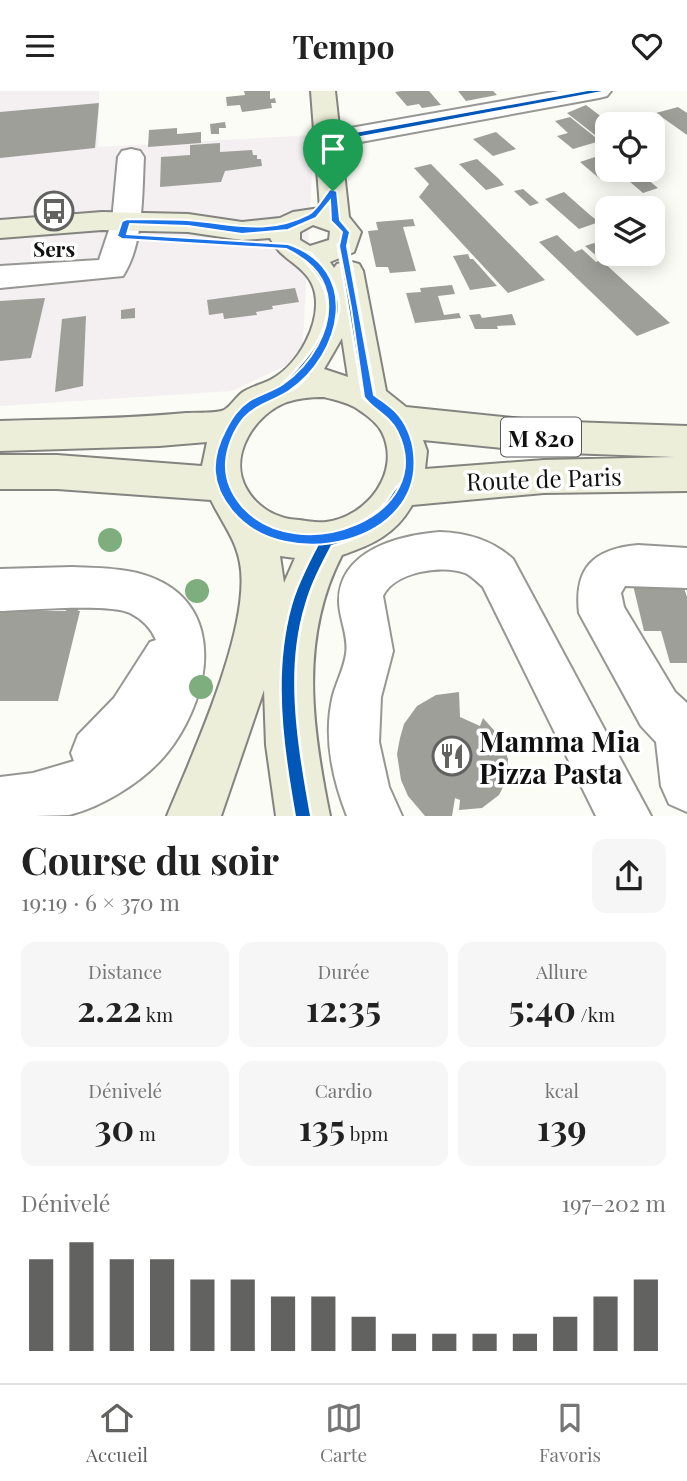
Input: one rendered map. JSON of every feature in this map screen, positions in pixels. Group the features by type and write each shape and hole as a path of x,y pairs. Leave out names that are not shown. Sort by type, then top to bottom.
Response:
{"main road":[{"path":"286,388 310,365 321,349 333,314 330,287 321,269 312,235 333,191 323,91"},
{"path":"0,229 124,229 312,235"},
{"path":"0,244 124,229"},
{"path":"0,472 57,472 233,500 261,528 281,537 303,541 327,541 369,526 386,513 402,489 410,463 408,445 382,409 356,308 312,235"},
{"path":"194,816 225,737 263,610 265,587 262,564 220,467 222,449 233,424 252,404 286,388 325,383 344,386 382,409"},
{"name":"Route de Paris","path":"382,409 488,433 591,441 687,442"},
{"path":"0,436 159,431 233,424"},
{"name":"Route de Paris","path":"402,489 482,479 580,474 687,474"},
{"path":"303,816 291,745 286,685 290,631 310,566 327,541"}],"street":[{"path":"328,140 599,91"},
{"path":"0,277 113,269 124,229 131,157"},
{"path":"375,816 367,802 353,727 357,696 370,654 368,632 361,608 362,589 372,573 391,561 440,552 466,553 484,560 498,573 624,816"},
{"path":"687,568 618,566 607,571 600,583 598,599 602,613 658,709 685,732 681,754 687,786"},
{"path":"0,590 106,590 138,594 163,609 180,632 157,677 131,715 95,753 47,796 20,803 0,803"}],"shaded area":[{"path":"0,91 99,91 98,147 314,135 302,358 232,391 0,406"}],"building":[{"path":"244,91 270,91 270,99 275,98 276,103 271,103 272,108 242,112 240,105 227,106 226,97 245,95"},
{"path":"429,91 441,105 422,108 419,104 407,106 395,92"},
{"path":"458,91 493,91 497,95 466,101"},
{"path":"99,103 95,148 0,158 0,112"},
{"path":"586,105 595,112 595,135 567,113"},
{"path":"678,107 687,113 687,135 665,119 665,112 660,112"},
{"path":"570,117 595,137 595,142 573,149 557,136 568,133 555,121"},
{"path":"225,122 226,128 219,128 219,134 211,134 210,124"},
{"path":"177,128 177,134 201,132 201,143 148,147 149,130"},
{"path":"496,132 516,149 493,156 473,139"},
{"path":"220,143 220,152 252,150 257,159 261,159 262,166 225,171 221,182 160,187 161,157 190,155 190,145"},
{"path":"595,157 595,175 580,162"},
{"path":"477,159 504,185 486,190 459,164"},
{"path":"431,164 545,280 508,293 419,197 429,184 414,168"},
{"path":"630,182 651,182 658,188 643,193"},
{"path":"523,189 539,203 530,206 514,191"},
{"path":"564,192 595,219 595,223 579,229 545,199"},
{"path":"413,219 415,226 403,227 416,271 390,273 388,267 376,267 368,231 378,230 376,222"},
{"path":"557,235 575,252 582,249 595,261 595,266 608,266 670,323 637,336 539,242"},
{"path":"594,243 595,255 585,246"},
{"path":"468,254 497,286 470,290 453,256"},
{"path":"452,285 455,294 438,296 444,315 459,313 461,318 415,323 406,293 421,292 420,288"},
{"path":"295,288 299,302 272,306 273,309 256,312 257,315 224,319 223,313 209,315 207,300"},
{"path":"45,298 31,358 0,361 0,301"},
{"path":"135,308 135,318 121,319 121,310"},
{"path":"480,314 482,318 512,314 516,325 497,326 498,329 475,329 469,315"},
{"path":"86,316 83,386 55,392 62,319"},
{"path":"632,581 682,582 687,597 687,663 670,663 661,631 644,631"},
{"path":"16,600 32,600 29,611 66,611 68,601 80,602 58,701 0,701 0,610 14,611"},
{"name":"Mamma Mia Pizza Pasta","path":"459,692 460,717 480,726 483,718 500,737 508,759 506,781 499,795 482,808 459,810 460,800 455,798 452,816 425,816 408,796 401,780 397,754 400,738 404,724 417,706 436,695"}],"cycle path":[{"path":"328,140 599,91"},
{"path":"343,245 369,397"},
{"path":"286,388 314,358 331,325 331,290 322,273 307,256"},
{"path":"303,816 288,710 291,640 298,606 310,573 327,541 370,524 388,509 402,489"}],"place":[{"name":"Sers","path":"54,211"},
{"name":"Mamma Mia Pizza Pasta","path":"452,756"}],"route":[{"path":"333,191 335,221 342,225 346,232 343,246 356,308 369,397 391,414 401,429 408,445 410,463 398,498 386,513 369,526 327,541 303,541 281,537 244,516 231,501 223,484 220,467 228,432 239,417 252,404 286,388 310,365 321,349 327,337 334,303 321,269 307,255 299,254 288,246 122,236 127,221 188,223 242,231 288,227 303,218 313,216 333,191"}]}
